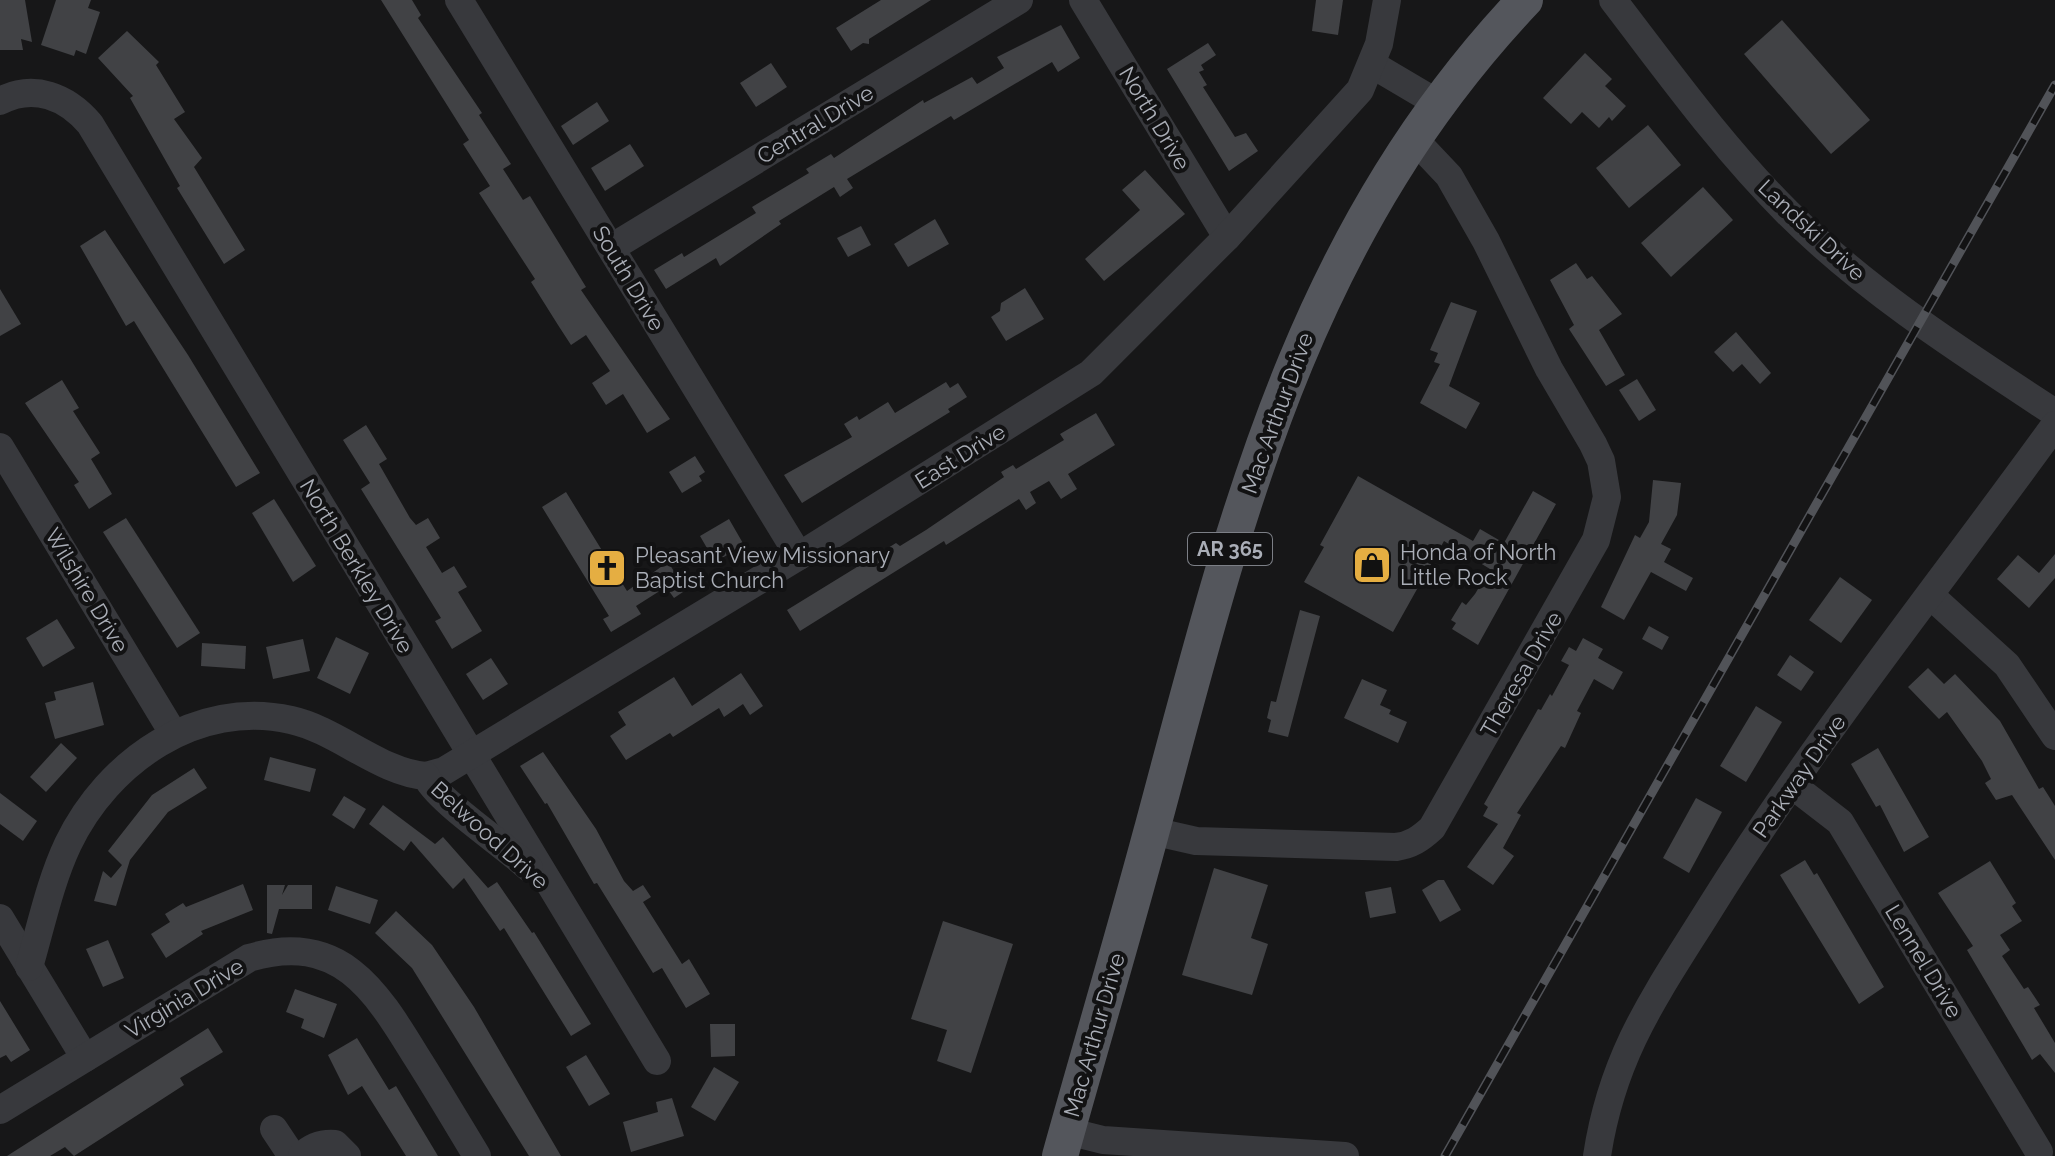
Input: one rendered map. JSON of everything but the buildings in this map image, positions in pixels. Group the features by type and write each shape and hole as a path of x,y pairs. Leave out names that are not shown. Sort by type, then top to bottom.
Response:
{"main road":[{"name":"Mac Arthur Drive","path":"1064,1144 1245,497 1281,393 1324,291 1352,238 1414,139 1499,16 1525,0"}],"street":[{"name":"South Drive","path":"459,0 799,556"},
{"name":"Central Drive","path":"611,248 1019,0"},
{"name":"North Drive","path":"1083,0 1227,237"},
{"name":"East Drive","path":"470,754 799,556 1091,373 1227,237 1360,90 1373,65 1387,0"},
{"name":"Landski Drive","path":"1613,0 1705,121 1788,213 1868,283 2055,413"},
{"path":"1373,65 1439,104"},
{"name":"North Berkley Drive","path":"0,101 20,94 39,93 61,99 79,110 90,124 657,1061"},
{"name":"Theresa Drive","path":"1152,831 1196,841 1411,845 1432,828 1596,540 1607,497 1597,452 1542,356 1462,196 1439,163 1414,139"},
{"name":"Parkway Drive","path":"1597,1156 1610,1087 1626,1049 1741,859 2055,425"},
{"name":"Wilshire Drive","path":"0,447 173,733"},
{"path":"1931,596 2007,665 2055,736"},
{"name":"Belwood Drive","path":"29,967 68,845 85,814 116,777 142,753 173,733 201,722 233,716 292,720 333,735 405,772 426,776 444,771 470,754"},
{"name":"Belwood Drive","path":"426,776 439,796 475,821 555,893"},
{"name":"Lennel Drive","path":"1792,785 1840,822 2039,1152"},
{"path":"0,918 85,1058"},
{"name":"Virginia Drive","path":"0,1110 249,958 295,951 318,955 355,973 381,999 477,1156"},
{"path":"274,1129 292,1156"},
{"path":"1064,1144 1103,1140 1345,1156"},
{"path":"302,1156 313,1147 326,1143 335,1144 347,1156"}],"railway":[{"path":"1445,1156 2055,85"}],"place":[{"name":"Honda of North Little Rock","path":"1372,565"},
{"name":"Pleasant View Missionary Baptist Church","path":"607,568"}]}
